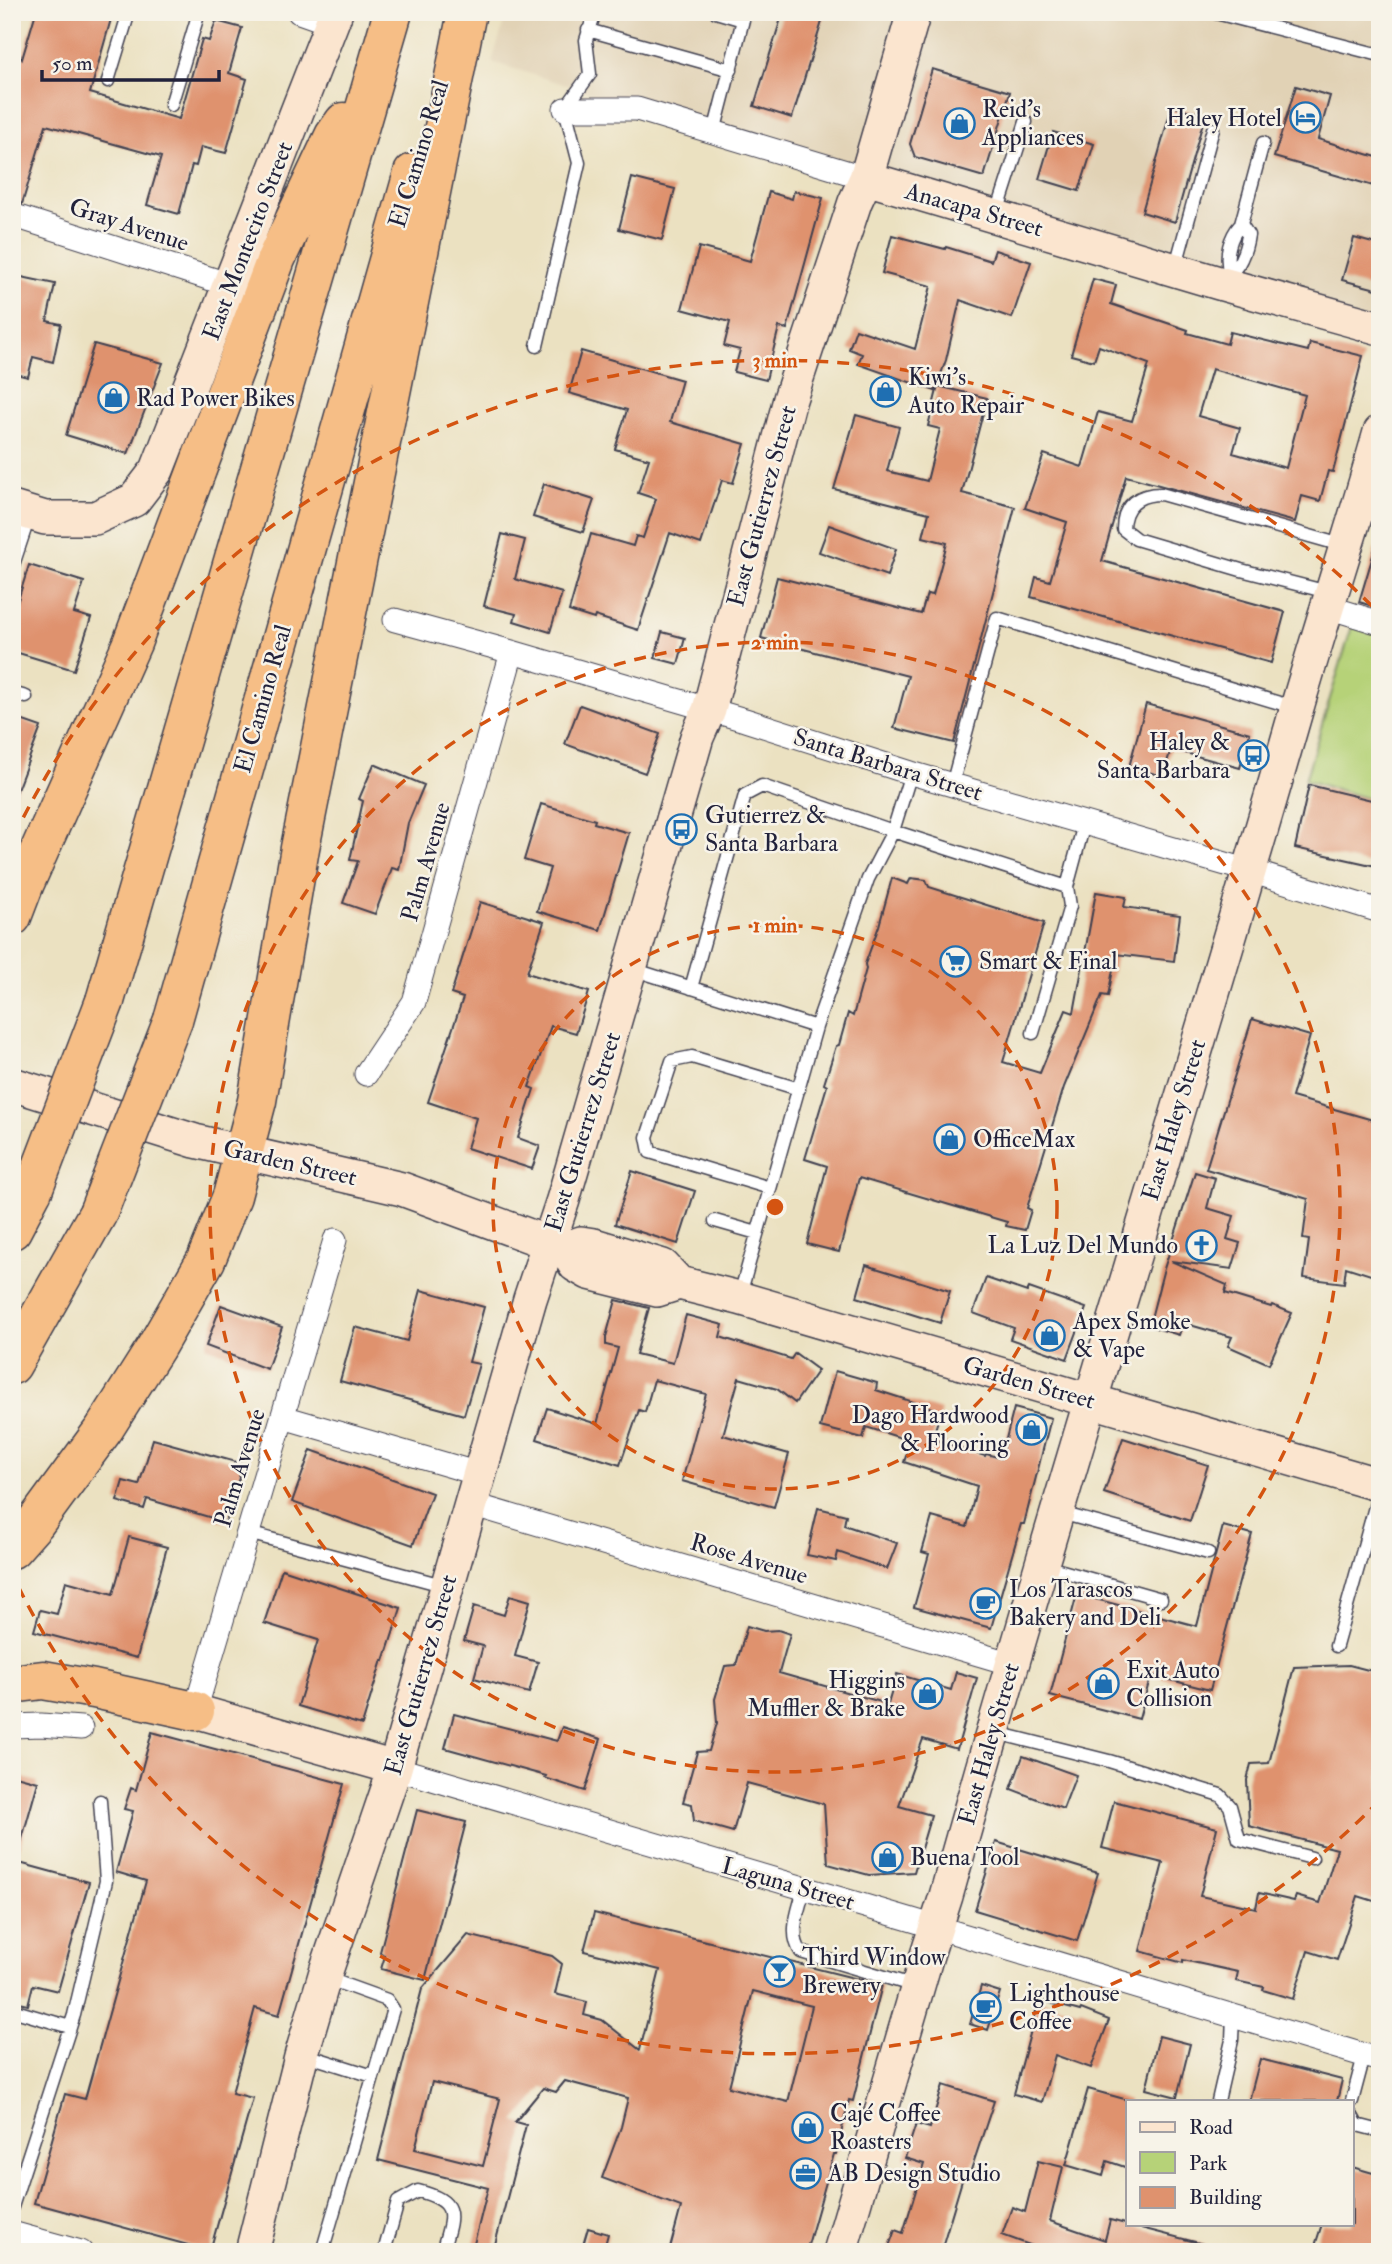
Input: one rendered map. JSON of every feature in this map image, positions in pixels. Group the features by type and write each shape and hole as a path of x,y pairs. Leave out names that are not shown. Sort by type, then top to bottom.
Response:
{"highway":[{"path":"12,1230 33,1190 105,1001 393,12"},
{"path":"12,1549 104,1429 156,1347 206,1260 232,1196 260,1088 300,848 465,12"},
{"name":"El Camino Real","path":"12,1366 98,1213 173,1020 397,226 465,12"},
{"path":"12,917 132,643 276,259 334,136 371,82"},
{"path":"12,1684 43,1680 195,1711"}],"main road":[{"name":"East Gutierrez Street","path":"252,2252 302,2053 395,1769 530,1299 557,1246 697,737 709,710 790,399 855,202 866,178 914,12"},
{"name":"East Montecito Street","path":"21,511 46,518 95,518 134,500 157,470 335,18"},
{"name":"Anacapa Street","path":"866,178 1175,270 1228,278 1380,328"},
{"name":"East Haley Street","path":"840,2252 1041,1565 1379,435"},
{"name":"Garden Street","path":"12,1083 195,1141 402,1189 557,1246 581,1243 605,1248 663,1266 679,1283 1090,1400 1380,1487"},
{"name":"Laguna Street","path":"195,1711 395,1769"}],"street":[{"path":"299,12 335,18"},
{"name":"Anacapa Street","path":"565,109 637,109 866,178"},
{"name":"Gray Avenue","path":"12,215 230,285"},
{"path":"1330,600 1380,623"},
{"name":"Santa Barbara Street","path":"395,620 709,710 911,774 1380,911"},
{"name":"Palm Avenue","path":"366,1074 414,1002 512,652"},
{"name":"Palm Avenue","path":"195,1711 335,1240"},
{"name":"Rose Avenue","path":"283,1417 475,1489 1012,1664"},
{"path":"12,1726 81,1728"},
{"name":"Laguna Street","path":"395,1769 448,1782 1372,2058"},
{"path":"12,2233 80,2252"}],"lane":[{"path":"108,81 129,12"},
{"path":"171,106 199,12"},
{"path":"537,346 579,163 565,109 590,74 586,40 595,12"},
{"path":"714,132 744,16 716,12"},
{"path":"1212,12 1380,55"},
{"path":"589,30 730,70"},
{"path":"996,216 1026,122"},
{"path":"1175,270 1213,129"},
{"path":"1228,278 1240,262 1247,241 1248,234 1241,224 1263,143"},
{"path":"1330,600 1241,570 1136,540 1123,528 1123,522 1128,507 1135,499 1149,494 1161,494 1346,547"},
{"path":"12,568 21,511"},
{"path":"952,785 997,618 1297,709"},
{"path":"12,693 26,697"},
{"path":"739,1298 816,1027 868,879 893,831 911,774"},
{"path":"691,988 746,795 762,786 1067,887"},
{"path":"1033,1033 1070,906 1067,887 1084,824"},
{"path":"632,968 816,1027"},
{"path":"770,1188 650,1152 647,1137 672,1061 692,1056 799,1088"},
{"path":"715,1221 757,1233"},
{"path":"1336,1646 1380,1487"},
{"path":"1057,1512 1208,1553"},
{"path":"248,1533 446,1586"},
{"path":"1041,1565 1161,1599"},
{"path":"992,1732 1109,1761 1220,1795 1230,1806 1239,1839 1312,1858"},
{"path":"12,2207 71,2027 106,1881 100,1801"},
{"path":"804,1889 793,1934 801,1952 918,1986"},
{"path":"321,2252 393,2008 387,2000 325,1978"},
{"path":"12,2010 71,2027"},
{"path":"1218,2100 1232,2040 1233,2017"},
{"path":"302,2053 373,2076"},
{"path":"1352,2100 1372,2058"},
{"path":"1354,2120 1357,2125 1380,2131"},
{"path":"384,2252 398,2202 418,2191 438,2196 448,2205 452,2217 442,2252"}],"shaded area":[{"path":"507,12 1380,12 1380,337 492,62"}],"green space":[{"path":"1353,623 1380,631 1380,802 1305,780"}],"building":[{"path":"36,12 113,12 90,93 179,119 202,39 209,41 216,21 242,28 229,73 247,79 226,153 201,147 196,166 192,165 179,214 147,205 161,157 46,125 22,204 12,201 12,42 22,59"},
{"path":"783,12 825,12 792,118 754,106"},
{"path":"932,69 1010,92 984,177 915,157 910,144"},
{"name":"Haley Hotel","path":"1296,86 1330,96 1318,139 1380,158 1380,188 1274,157"},
{"path":"1172,106 1205,115 1175,222 1142,212"},
{"path":"1053,132 1094,144 1079,191 1039,179"},
{"path":"632,178 675,189 662,240 619,229"},
{"path":"794,191 823,198 787,329 779,327 766,380 734,372 740,350 724,346 730,322 682,309 699,247 750,261 769,192 792,199"},
{"path":"892,235 945,249 946,247 991,261 995,250 1031,262 1012,318 960,300 946,360 935,391 858,364 862,354 849,349 856,329 915,349 931,286 882,273"},
{"path":"1354,238 1380,245 1380,290 1342,280"},
{"path":"12,275 55,284 47,321 61,324 53,362 33,357 28,377 12,373"},
{"path":"1093,279 1116,285 1111,304 1188,330 1187,333 1227,344 1230,332 1308,351 1310,343 1363,356 1333,472 1328,471 1320,501 1302,496 1295,522 1126,476 1102,561 1285,612 1271,663 1031,597 1036,577 1050,581 1067,522 1025,508 1044,454 1082,467 1098,412 1132,421 1149,364 1099,346 1094,361 1071,355","holes":["1212,369 1305,395 1286,468 1233,453 1240,428 1198,416"]},
{"path":"94,344 163,363 128,454 66,435"},
{"path":"581,351 682,380 670,422 745,444 733,483 722,480 701,544 670,533 638,630 569,611 591,534 633,546 636,536 643,538 656,499 638,493 649,459 615,449 627,410 569,393"},
{"path":"938,386 987,398 962,493 1015,507 954,743 894,728 908,676 761,638 777,577 921,614 927,594 933,595 947,543 923,537 929,513 834,489 856,415 899,427 887,471 927,481 940,429 928,426"},
{"path":"544,484 594,500 583,532 533,517"},
{"path":"829,525 896,549 887,576 819,552"},
{"path":"502,534 525,540 515,579 562,593 550,632 514,621 516,614 484,606"},
{"path":"1375,549 1380,550 1380,608 1359,602"},
{"path":"29,565 84,582 74,613 91,618 74,670 12,651 12,619"},
{"path":"662,632 685,638 678,664 655,658"},
{"path":"1146,704 1250,733 1240,768 1171,749 1163,776 1129,767"},
{"path":"580,705 660,734 645,773 565,744"},
{"path":"12,717 41,727 14,798 12,798"},
{"path":"374,764 424,785 408,823 399,870 392,868 375,914 343,903 358,861 350,860 363,801 359,799"},
{"path":"1309,785 1380,802 1380,850 1376,866 1295,848"},
{"path":"541,804 629,833 600,930 537,911 550,868 524,860"},
{"path":"892,878 908,884 911,878 926,880 929,887 1044,923 1003,1062 1040,1073 1066,1010 1074,1013 1096,892 1126,897 1124,907 1180,915 1174,961 1116,954 1108,996 1102,995 1064,1087 1027,1208 1031,1210 1025,1230 1006,1226 1007,1222 859,1178 839,1252 807,1244 827,1166 805,1159 827,1086 824,1084 848,1013 853,1016 865,964"},
{"path":"480,902 544,922 527,973 589,992 576,1033 551,1026 529,1087 534,1089 518,1138 540,1146 532,1169 467,1148 476,1118 428,1102 463,998 451,994"},
{"path":"1252,1019 1310,1036 1292,1097 1380,1122 1380,1278 1346,1267 1344,1283 1304,1278 1309,1240 1303,1239 1308,1199 1206,1169"},
{"path":"632,1171 695,1191 678,1244 615,1224"},
{"path":"1195,1172 1215,1178 1207,1208 1234,1216 1227,1239 1240,1243 1232,1269 1171,1261 1227,1285 1225,1293 1292,1313 1269,1364 1228,1346 1232,1337 1183,1323 1179,1335 1149,1326"},
{"path":"866,1265 950,1291 940,1323 857,1297"},
{"path":"986,1278 1027,1292 1029,1288 1086,1308 1067,1359 1010,1339 1014,1328 973,1313"},
{"path":"421,1290 484,1307 469,1362 479,1364 464,1415 340,1381 355,1327 407,1341"},
{"path":"616,1300 649,1308 636,1354 673,1363 686,1315 723,1325 720,1337 791,1359 795,1353 818,1370 795,1403 777,1389 739,1378 723,1435 789,1454 774,1507 682,1481 706,1394 654,1380 645,1412 639,1410 620,1465 537,1439 547,1408 597,1424 618,1348 606,1345"},
{"path":"221,1305 282,1327 267,1369 206,1346"},
{"path":"835,1371 877,1383 876,1390 941,1411 932,1439 985,1456 986,1454 1001,1458 1014,1408 1051,1418 1024,1524 1021,1524 991,1628 914,1607 929,1554 922,1552 932,1517 967,1527 977,1486 904,1462 911,1441 866,1427 863,1438 820,1427"},
{"path":"1123,1438 1208,1465 1190,1521 1104,1493"},
{"path":"153,1439 243,1464 226,1522 147,1499 144,1509 117,1501 123,1481 139,1485"},
{"path":"311,1450 432,1493 413,1545 292,1502"},
{"path":"818,1508 846,1515 844,1525 897,1543 887,1569 838,1552 836,1561 807,1555"},
{"path":"1223,1526 1252,1534 1210,1690 1151,1675 1139,1719 1050,1696 1077,1594 1197,1626"},
{"path":"129,1537 167,1547 137,1658 34,1631 40,1610 57,1614 66,1581 113,1594"},
{"path":"282,1569 401,1608 362,1725 298,1706 318,1640 264,1623"},
{"path":"510,1595 530,1601 515,1656 538,1662 529,1693 474,1678 483,1646 464,1641 474,1606 504,1615"},
{"path":"747,1626 790,1634 779,1673 888,1704 897,1674 951,1690 956,1672 977,1678 957,1749 923,1739 899,1806 931,1815 914,1872 869,1875 828,1864 824,1804 747,1783 733,1832 694,1821 692,1804 683,1802 697,1752 709,1751 717,1723 715,1699 725,1666 736,1665"},
{"path":"1349,1665 1380,1673 1380,1903 1358,1896 1337,1960 1308,1951 1293,1999 1263,1990 1264,1987 1236,1981 1238,1972 1183,1960 1183,1963 1140,1951 1163,1863 1102,1848 1114,1801 1217,1828 1200,1896 1256,1908 1259,1893 1294,1901 1296,1896 1320,1903 1337,1849 1249,1826 1247,1780 1251,1764 1269,1763 1294,1667"},
{"path":"454,1714 557,1741 562,1727 601,1739 585,1791 545,1778 546,1776 445,1748"},
{"path":"152,1732 344,1784 279,2015 255,2008 232,2093 253,2098 210,2251 34,2203 65,2094 85,2099 146,1881 116,1872 133,1811 124,1809 131,1788 136,1790"},
{"path":"1023,1756 1076,1775 1063,1809 1011,1789"},
{"path":"12,1775 38,1782 18,1853 12,1852"},
{"path":"417,1810 466,1822 425,1980 381,1969 385,1956 380,1952"},
{"path":"996,1842 1098,1873 1077,1941 975,1910"},
{"path":"12,1861 89,1882 58,1991 33,1985 28,2005 12,2001"},
{"path":"594,1913 882,1985 853,2101 849,2100 836,2154 806,2252 669,2252 681,2207 602,2178 621,2127 628,2098 565,2081 556,2092 543,2088 515,2122 526,2125 493,2252 472,2252 488,2188 378,2160 422,1989 468,1935 552,1956 562,1964 555,1994 587,2002 584,2015 602,2020 640,2050 660,1970 584,1951","holes":["753,1991 812,2006 788,2102 729,2087","432,2082 500,2099 483,2166 415,2149"]},
{"path":"981,1986 1000,1992 988,2030 970,2024"},
{"path":"1039,2000 1080,2011 1081,2009 1109,2020 1091,2068 1055,2055 1042,2102 1014,2094"},
{"path":"1159,2036 1190,2044 1177,2097 1146,2089"},
{"path":"1260,2059 1342,2080 1337,2100 1249,2100"},
{"path":"943,2085 994,2101 968,2179 963,2177 942,2247 948,2249 948,2252 887,2252 895,2230 903,2233 924,2164 905,2158 916,2124 930,2128"},
{"path":"1088,2089 1128,2100 1126,2167 1107,2161 1103,2176 1066,2165"},
{"path":"1038,2161 1063,2167 1050,2221 1105,2240 1110,2220 1207,2245 1206,2252 1049,2252 1002,2235 1012,2207 1025,2212"},
{"path":"1354,2168 1380,2175 1380,2252 1313,2252 1321,2226 1354,2226"},
{"path":"588,2228 608,2234 603,2252 581,2252"}],"place":[{"name":"Haley Hotel","path":"1305,118"},
{"name":"Reid's Appliances","path":"959,123"},
{"name":"Kiwi's Auto Repair","path":"885,391"},
{"name":"Rad Power Bikes","path":"113,398"},
{"name":"Haley & Santa Barbara","path":"1253,756"},
{"name":"Gutierrez & Santa Barbara","path":"682,829"},
{"name":"Smart & Final","path":"956,961"},
{"name":"OfficeMax","path":"950,1139"},
{"name":"La Luz Del Mundo","path":"1201,1245"},
{"name":"Apex Smoke & Vape","path":"1050,1335"},
{"name":"Dago Hardwood & Flooring","path":"1032,1429"},
{"name":"Los Tarascos Bakery and Deli","path":"986,1603"},
{"name":"Exit Auto Collision","path":"1103,1684"},
{"name":"Higgins Muffler & Brake","path":"928,1694"},
{"name":"Buena Tool","path":"887,1857"},
{"name":"Third Window Brewery","path":"779,1971"},
{"name":"Lighthouse Coffee","path":"986,2007"},
{"name":"Cajé Coffee Roasters","path":"807,2127"},
{"name":"AB Design Studio","path":"805,2173"}]}
